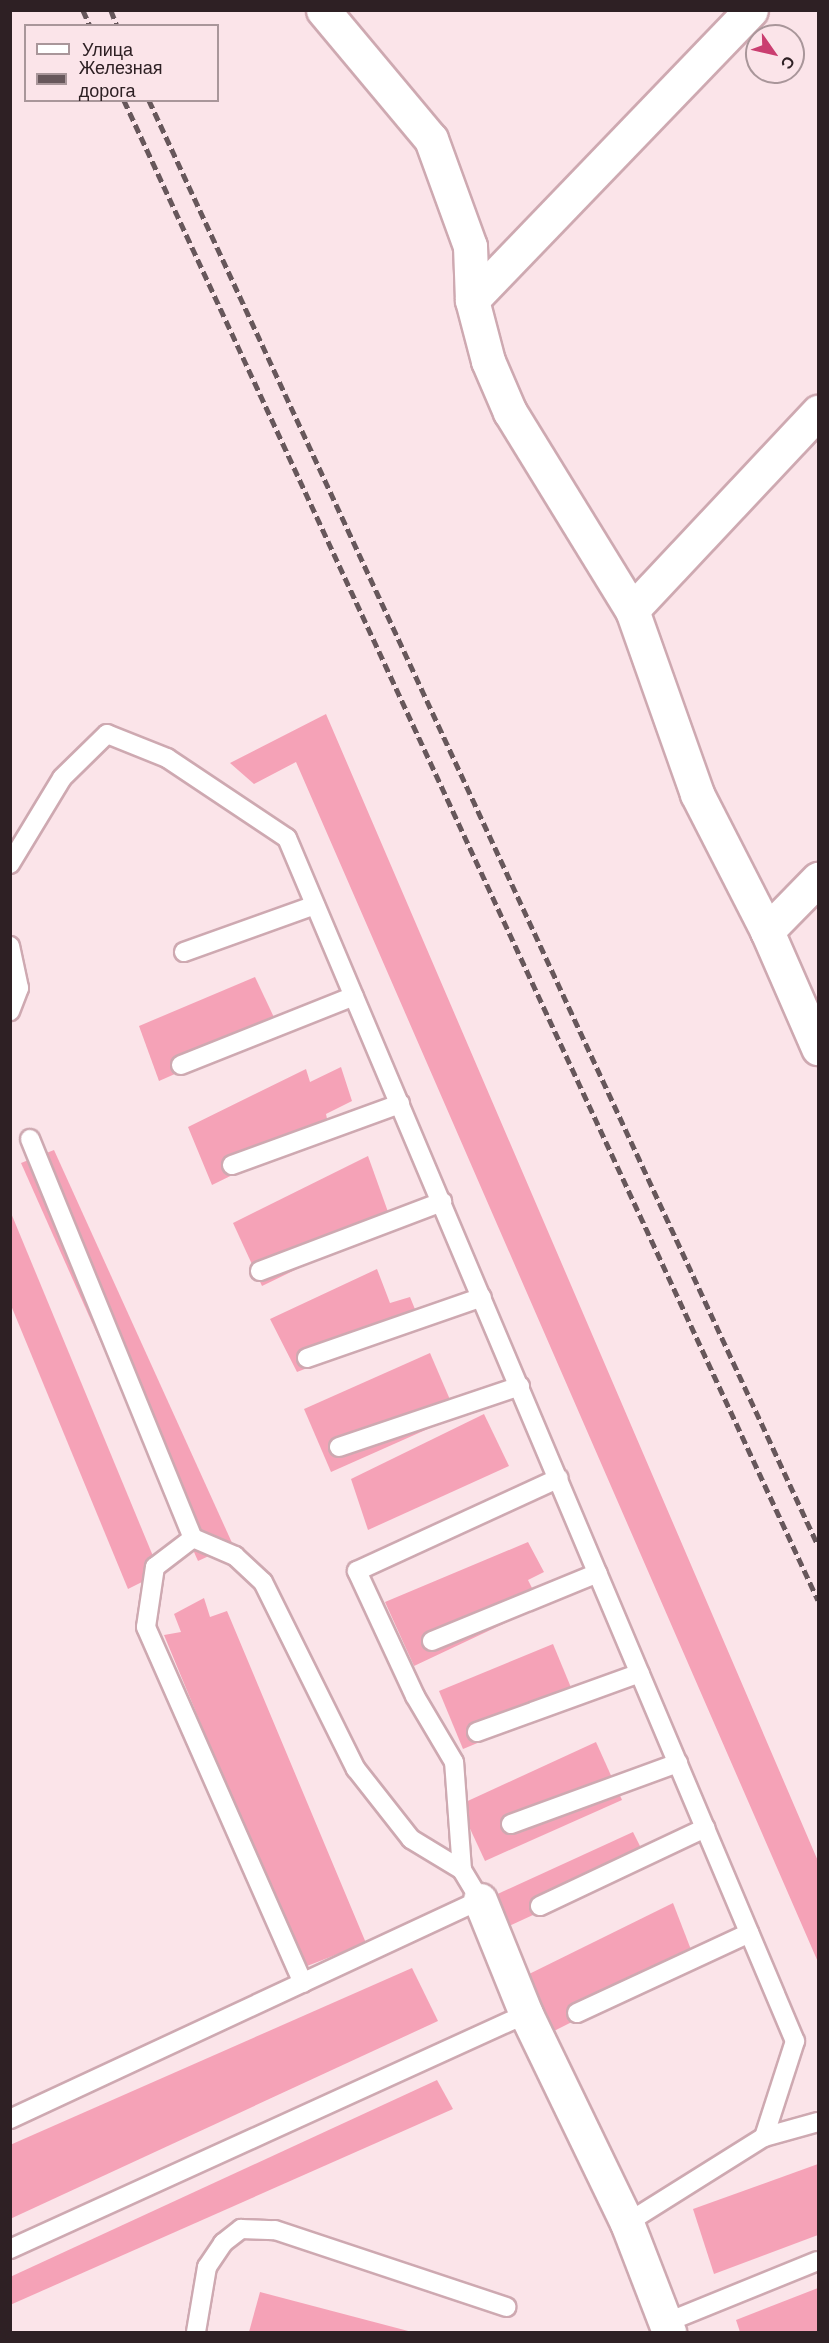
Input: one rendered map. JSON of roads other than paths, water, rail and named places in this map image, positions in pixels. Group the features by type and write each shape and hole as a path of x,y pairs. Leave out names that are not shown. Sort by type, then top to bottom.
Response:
{"street":[{"path":"322,10 431,139 470,246 472,300 488,361 510,412 632,610 697,794 766,931 819,1048"},
{"path":"472,300 751,10"},
{"path":"632,610 819,412"},
{"path":"766,931 819,879"},
{"path":"480,1900 526,2014 627,2223 667,2328"}],"lane":[{"path":"10,864 62,778 107,734 167,758 287,838 795,2041 764,2137"},
{"path":"184,952 315,905"},
{"path":"10,946 19,988 10,1011"},
{"path":"181,1065 354,996"},
{"path":"232,1165 400,1104"},
{"path":"30,1139 193,1538 235,1557 263,1582 356,1769 411,1839 462,1870"},
{"path":"260,1271 442,1202"},
{"path":"307,1358 482,1297"},
{"path":"339,1447 520,1386"},
{"path":"10,2119 480,1900 462,1870 454,1762 415,1696 357,1571 559,1478"},
{"path":"193,1538 155,1567 146,1627 303,1983"},
{"path":"432,1641 598,1573"},
{"path":"477,1732 640,1672"},
{"path":"512,1824 678,1763"},
{"path":"540,1906 705,1828"},
{"path":"577,2013 749,1932"},
{"path":"10,2249 526,2014"},
{"path":"627,2223 764,2137 819,2122"},
{"path":"196,2332 207,2267 223,2244 241,2229 275,2230 507,2307"},
{"path":"667,2328 819,2261"}],"railway":[{"path":"83,10 89,24"},
{"path":"111,10 116,24"},
{"path":"125,102 818,1600"},
{"path":"150,102 818,1545"}]}
